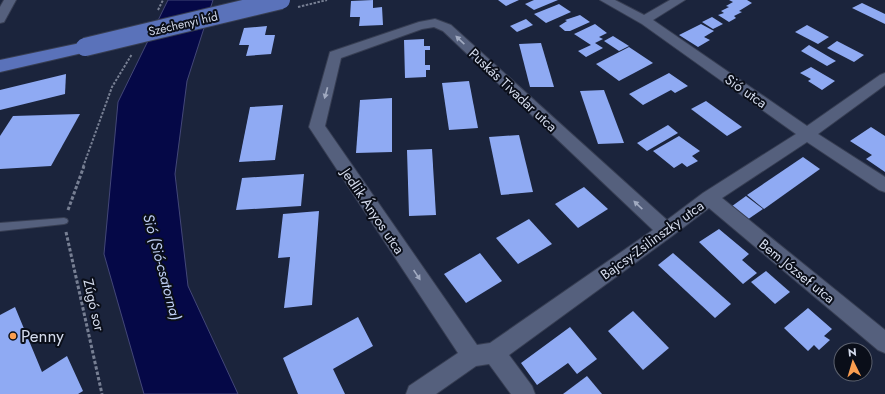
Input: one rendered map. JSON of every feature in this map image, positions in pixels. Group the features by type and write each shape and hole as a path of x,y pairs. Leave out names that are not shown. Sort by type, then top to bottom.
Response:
{"main road":[{"name":"Széchenyi híd","path":"0,66 282,0"}],"street":[{"path":"0,19 10,0"},
{"name":"Sió utca","path":"606,0 646,21 807,134 885,185"},
{"path":"646,21 650,16 679,0"},
{"name":"Puskás Tivadar utca","path":"336,55 419,26 435,23 447,28 666,231"},
{"name":"Jedlik Ányos utca","path":"336,55 317,127 472,356"},
{"name":"Bajcsy-Zsilinszky utca","path":"416,394 472,356 494,352 666,231 709,198 807,134 885,78"},
{"name":"Bem József utca","path":"709,198 885,343"},
{"path":"494,352 524,394"}],"lane":[{"path":"0,227 64,221"}],"path":[{"path":"154,16 162,0"},
{"path":"64,221 112,87 135,48"},
{"name":"Zúgó sor","path":"64,221 102,394"}],"water":[{"name":"Sió (Sió-csatorna)","path":"168,0 213,0 187,81 175,174 188,286 238,394 144,394 104,254 118,102"}],"building":[{"path":"373,0 373,8 382,7 383,25 359,26 360,17 350,17 351,1"},
{"path":"498,0 519,0 506,6"},
{"path":"534,0 558,0 534,10 525,4"},
{"path":"729,0 747,0 752,3 739,11 742,12 734,16 736,18 729,22 718,15 724,13 721,11 729,7 726,6 733,2"},
{"path":"862,3 885,14 885,24 852,8"},
{"path":"559,4 571,12 546,23 534,14"},
{"path":"580,15 590,22 570,31 565,31 559,26 567,21 565,20"},
{"path":"712,17 723,24 713,29 702,22"},
{"path":"526,19 533,25 517,32 510,26"},
{"path":"595,24 607,33 599,37 603,39 595,43 603,48 586,57 578,51 591,45 574,34"},
{"path":"701,24 714,31 704,37 710,40 698,47 679,35"},
{"path":"807,25 829,37 818,44 795,32"},
{"path":"267,26 265,35 275,35 271,54 246,56 249,45 239,45 244,28"},
{"path":"613,36 629,46 619,51 604,41"},
{"path":"424,39 424,46 430,46 430,50 425,50 425,65 430,65 430,70 426,70 426,77 405,78 404,40"},
{"path":"837,41 864,55 854,62 827,48"},
{"path":"541,43 554,87 530,87 519,44"},
{"path":"809,45 836,61 827,66 801,51"},
{"path":"629,47 653,63 619,81 596,64"},
{"path":"811,67 835,81 822,90 808,81 811,79 800,73"},
{"path":"669,73 688,86 675,93 671,90 643,105 629,94"},
{"path":"66,74 65,94 0,110 0,90"},
{"path":"469,81 478,128 449,130 442,83"},
{"path":"604,90 624,143 598,144 580,91"},
{"path":"392,98 392,152 356,153 360,100"},
{"path":"706,101 742,127 727,136 691,109"},
{"path":"283,105 275,160 239,162 250,107"},
{"path":"80,114 51,166 0,169 0,136 13,116"},
{"path":"668,125 678,133 647,151 637,143"},
{"path":"871,127 885,136 885,172 866,159 872,155 850,141"},
{"path":"519,135 533,192 501,195 489,137"},
{"path":"679,136 700,151 692,156 698,161 687,167 682,163 674,168 653,151"},
{"path":"432,149 436,215 409,216 407,150"},
{"path":"803,157 820,169 764,209 747,195"},
{"path":"304,174 301,206 236,210 242,178"},
{"path":"584,187 608,209 578,228 555,204"},
{"path":"746,196 763,209 744,222 728,209"},
{"path":"319,211 312,305 284,308 290,257 278,258 283,214"},
{"path":"529,219 552,244 518,264 496,238"},
{"path":"719,229 749,254 742,260 757,273 743,284 699,242"},
{"path":"480,253 502,281 466,303 444,274"},
{"path":"673,253 731,304 715,318 658,265"},
{"path":"766,271 790,292 775,304 751,282"},
{"name":"Penny","path":"15,307 42,372 67,356 83,391 78,394 0,394 0,315"},
{"path":"808,308 832,329 824,336 830,340 819,350 814,345 808,351 784,328"},
{"path":"633,311 669,348 643,370 608,331"},
{"path":"358,317 373,346 333,369 345,394 298,394 283,358"},
{"path":"570,327 597,359 577,374 568,363 537,385 521,363"},
{"path":"587,376 602,394 563,394"}],"place":[{"name":"Penny","path":"13,336"}]}
